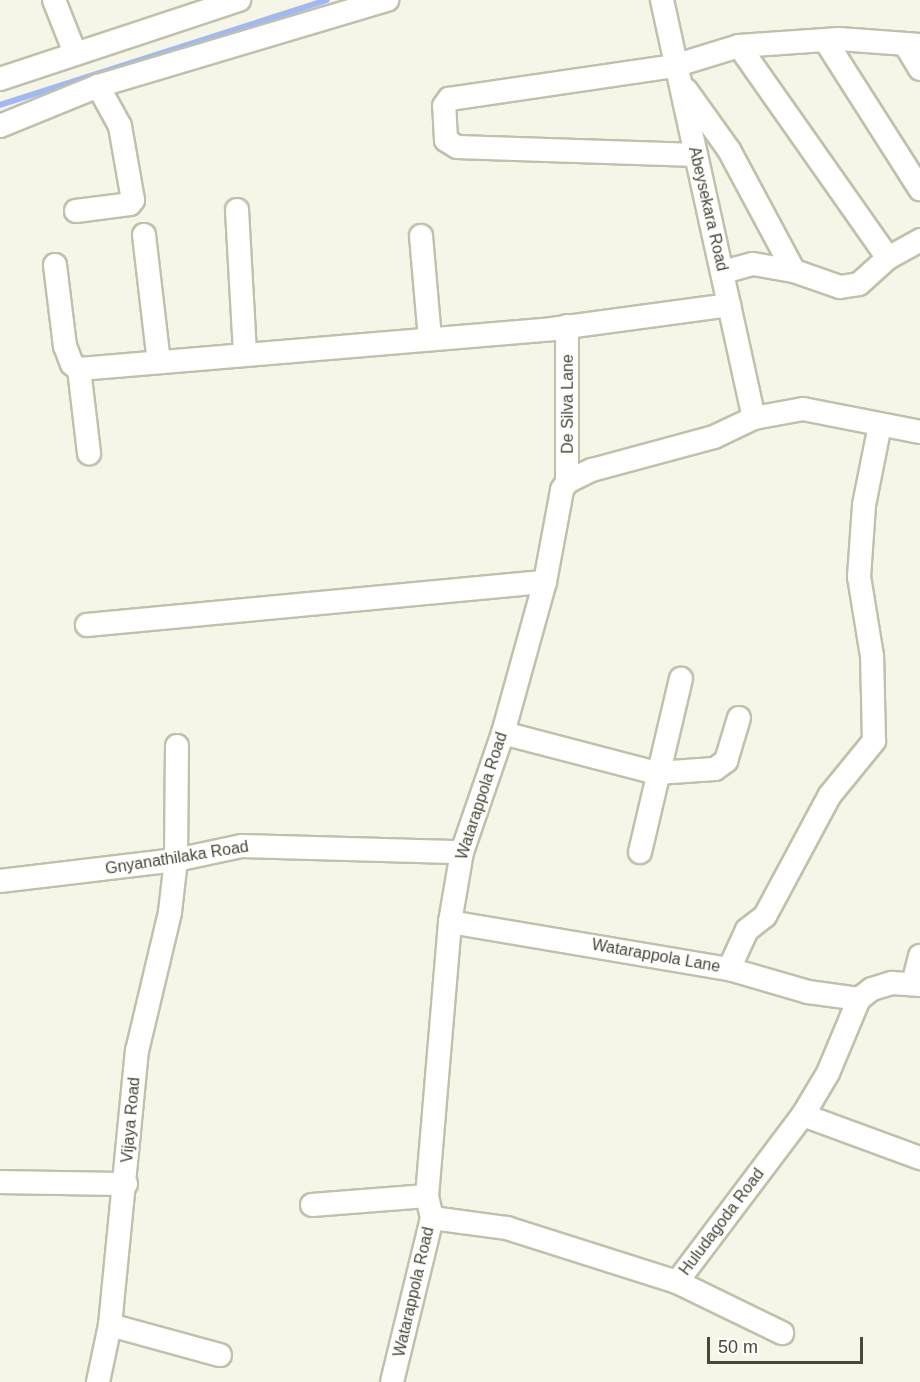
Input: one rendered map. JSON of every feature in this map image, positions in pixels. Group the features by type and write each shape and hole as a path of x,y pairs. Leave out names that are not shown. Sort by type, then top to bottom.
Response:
{"street":[{"path":"54,0 75,53"},
{"path":"0,79 75,53 185,8 239,0"},
{"path":"0,126 98,86 387,0"},
{"name":"Abeysekara Road","path":"662,0 676,72 723,272 754,418"},
{"path":"696,155 457,147 446,140 444,106 449,99 676,72 739,46 825,40 912,45 920,69"},
{"path":"825,40 920,189"},
{"path":"739,46 888,258"},
{"path":"676,72 729,150 794,271"},
{"path":"76,211 130,204 133,200 120,126 98,86"},
{"path":"237,210 245,355"},
{"path":"144,235 159,362"},
{"path":"421,236 430,339"},
{"path":"723,272 753,264 794,271 840,287 859,284 888,258 920,240"},
{"path":"55,264 65,346 72,364 79,369 567,327 729,305"},
{"name":"De Silva Lane","path":"567,327 567,482"},
{"path":"79,369 89,453"},
{"path":"567,482 592,470 714,437 754,418 803,410 920,432"},
{"path":"729,969 747,930 765,916 830,795 874,741 872,656 860,577 864,505 880,425"},
{"name":"Watarappola Road","path":"392,1382 430,1207 450,922 462,852 503,733 545,582 567,482"},
{"path":"87,625 545,582"},
{"path":"640,852 681,680"},
{"path":"503,733 657,773 715,768 726,761 740,718"},
{"name":"Vijaya Road","path":"98,1382 110,1325 126,1184 137,1051 170,912 176,861 177,746"},
{"name":"Gnyanathilaka Road","path":"0,880 176,861 242,846 462,852"},
{"name":"Watarappola Lane","path":"450,922 729,969 808,992 859,999"},
{"path":"859,999 882,986 917,984 920,956"},
{"name":"Huludagoda Road","path":"312,1205 430,1207 507,1228 677,1281 803,1115 828,1073 859,999"},
{"path":"803,1115 920,1158"},
{"path":"0,1182 126,1184"},
{"path":"677,1281 782,1333"},
{"path":"110,1325 219,1356"}],"waterway":[{"path":"0,105 327,0"}]}
